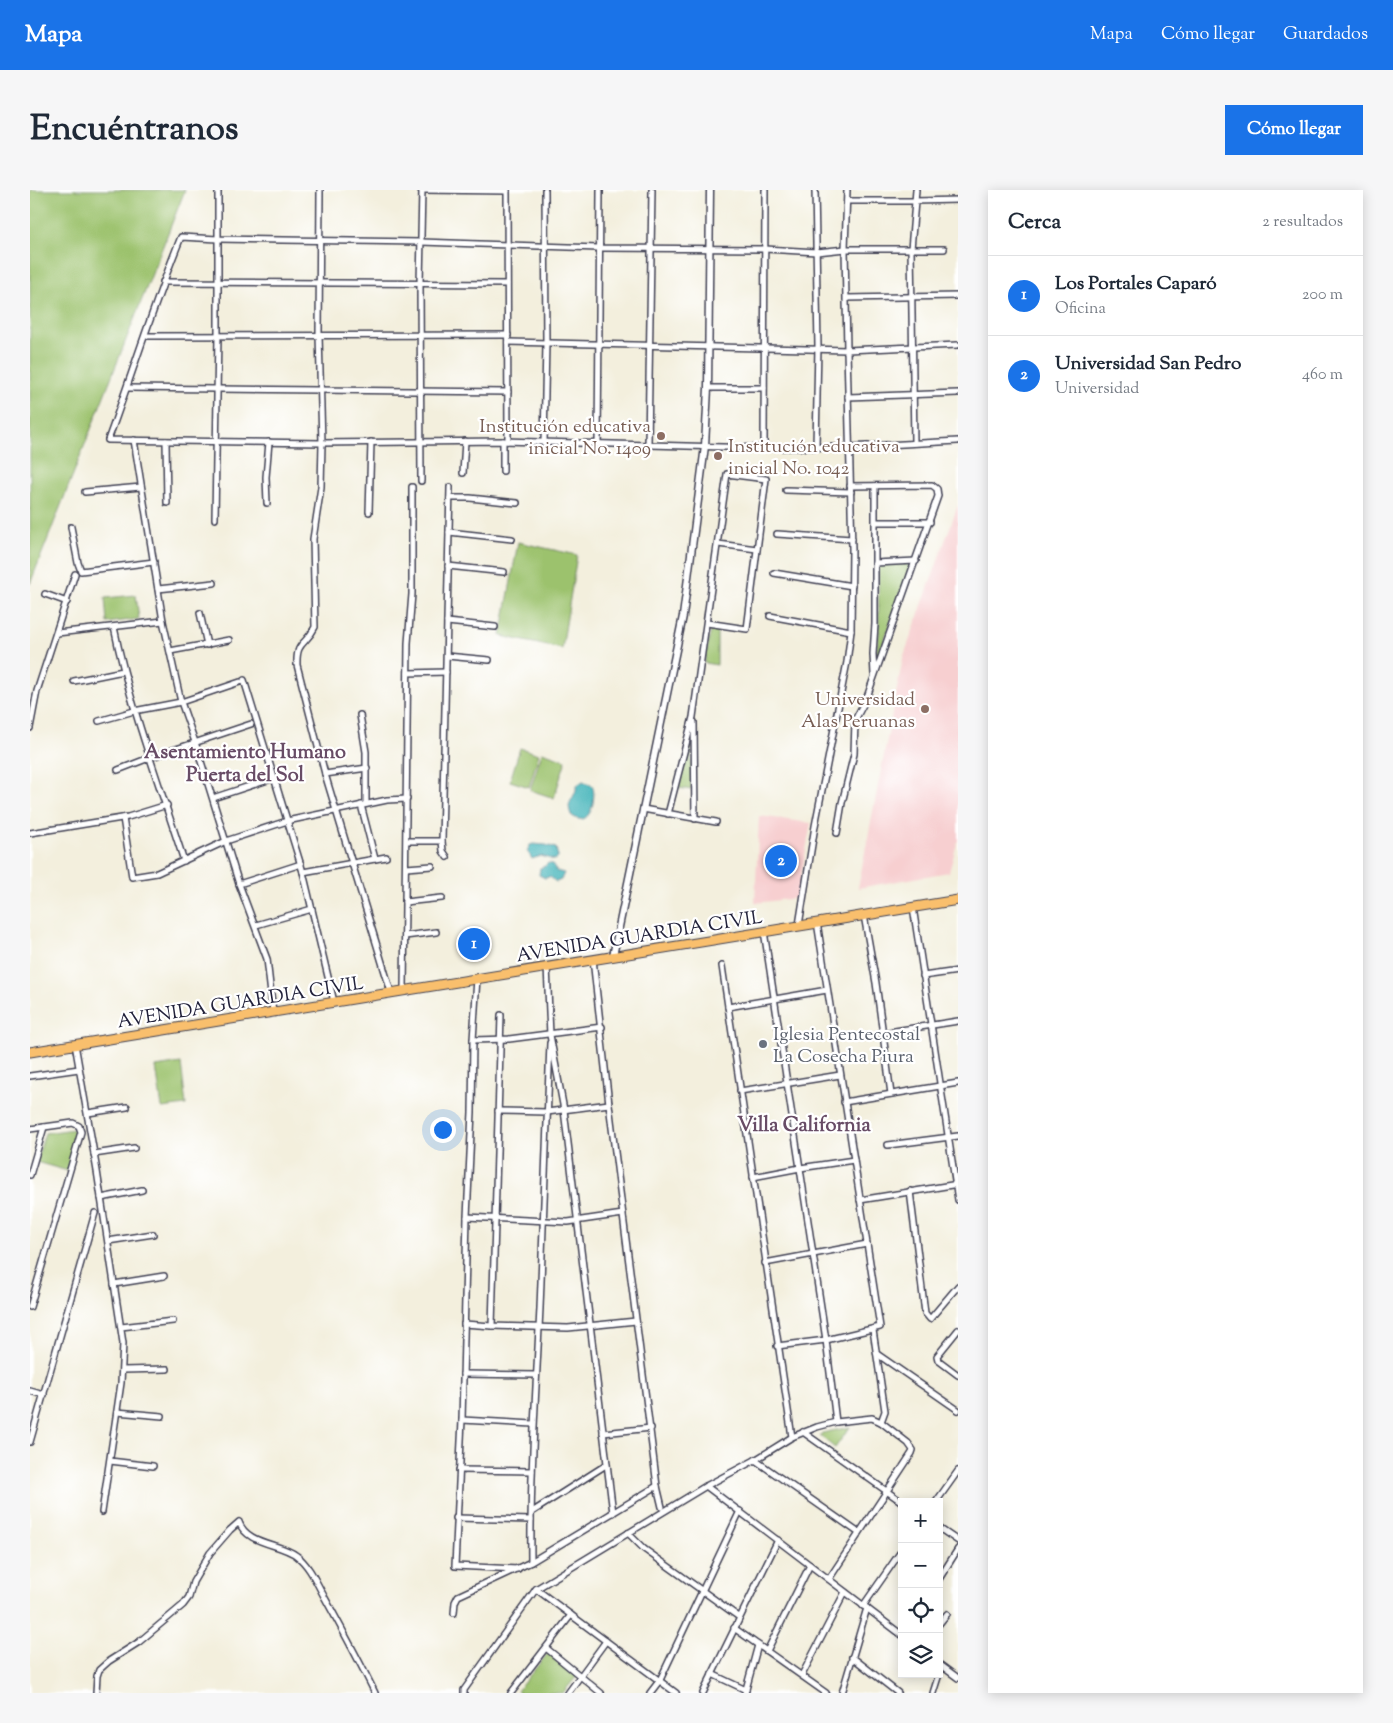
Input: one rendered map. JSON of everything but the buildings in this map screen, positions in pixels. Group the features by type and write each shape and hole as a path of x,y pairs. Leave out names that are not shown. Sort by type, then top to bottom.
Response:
{"highway":[{"name":"AVENIDA GUARDIA CIVIL","path":"30,1052 958,900"}],"street":[{"path":"215,519 218,389 218,190"},
{"path":"320,190 319,335 322,442 321,487 313,539 315,628 311,635 300,645 297,653 297,665 325,774 391,992"},
{"path":"421,481 420,284 422,190 508,190 508,392 502,471"},
{"path":"544,190 546,246 544,443"},
{"path":"598,445 598,248 600,190"},
{"path":"648,445 652,190"},
{"path":"612,956 683,616 705,446 708,388 710,190"},
{"path":"764,190 764,448"},
{"path":"815,190 818,349 816,448"},
{"path":"800,925 815,826 847,662 850,631 852,539 845,249 846,190"},
{"path":"914,442 911,249 916,190"},
{"path":"846,201 958,200"},
{"path":"944,249 845,249 817,252 765,249 598,248 181,237 163,282 128,388 108,440 217,442 505,441 764,448 849,447 958,441"},
{"path":"163,282 507,284"},
{"path":"847,298 958,296"},
{"path":"146,336 508,335"},
{"path":"508,342 847,350 958,345"},
{"path":"128,388 508,392"},
{"path":"708,388 764,388"},
{"path":"848,397 958,393"},
{"path":"134,440 163,621 180,702 195,742 239,884 256,925 267,960 273,1012"},
{"path":"166,441 167,503"},
{"path":"463,473 465,441"},
{"path":"267,504 266,477 269,442"},
{"path":"369,512 371,442"},
{"path":"668,814 693,717 727,474 766,479 747,629 707,623"},
{"path":"786,490 926,485 936,487 938,492 938,501 874,678 855,720 854,754 842,804 838,832"},
{"path":"404,990 408,673 412,594 412,486"},
{"path":"874,678 875,486"},
{"path":"85,492 141,487"},
{"path":"447,857 443,851 442,841 450,487"},
{"path":"450,498 517,503"},
{"path":"876,522 930,522"},
{"path":"71,527 81,571 154,562"},
{"path":"449,532 512,539"},
{"path":"777,534 852,539"},
{"path":"718,544 757,549"},
{"path":"876,563 916,560"},
{"path":"448,566 504,572"},
{"path":"774,573 852,586"},
{"path":"30,728 37,692 76,574"},
{"path":"158,589 214,583"},
{"path":"45,594 67,602"},
{"path":"200,613 207,645"},
{"path":"770,616 850,631"},
{"path":"57,633 163,621"},
{"path":"447,622 496,627"},
{"path":"114,627 134,711 184,861"},
{"path":"170,651 229,640"},
{"path":"447,656 489,660"},
{"path":"74,681 123,671"},
{"path":"408,673 446,672"},
{"path":"99,721 134,711 180,702 242,681 304,872 334,1002"},
{"path":"360,715 367,768 363,805 375,859"},
{"path":"693,717 695,819"},
{"path":"118,770 251,724"},
{"path":"325,774 367,768"},
{"path":"213,798 274,778"},
{"path":"123,818 132,877 157,873 226,841 287,821 388,800 407,799"},
{"path":"30,833 123,818 166,805"},
{"path":"643,809 716,822"},
{"path":"406,841 442,841"},
{"path":"304,872 386,858"},
{"path":"239,884 301,864"},
{"path":"406,868 432,866"},
{"path":"405,902 442,898"},
{"path":"913,907 958,1200"},
{"path":"256,925 312,908"},
{"path":"864,915 876,983 891,1094"},
{"path":"777,1346 826,1340 880,1327 817,922"},
{"path":"764,931 826,1340 836,1422"},
{"path":"405,936 436,932"},
{"path":"593,959 636,1321 657,1486 662,1507"},
{"path":"531,1562 533,1424 544,1221 550,1035 547,966"},
{"path":"722,966 792,1437"},
{"path":"923,976 958,971"},
{"path":"477,978 473,1040 462,1420 454,1566 518,1568"},
{"path":"728,1006 827,990"},
{"path":"492,1326 501,1015"},
{"path":"882,1033 958,1021"},
{"path":"473,1040 500,1040 602,1028"},
{"path":"550,1035 564,1110 612,1513"},
{"path":"75,1044 88,1113 123,1343 117,1412 102,1512"},
{"path":"30,1076 79,1069"},
{"path":"740,1091 840,1075"},
{"path":"844,1102 958,1083"},
{"path":"498,1111 547,1112 610,1104"},
{"path":"88,1113 127,1107"},
{"path":"30,1129 74,1123 79,1126 82,1132 30,1307"},
{"path":"30,1174 44,1127"},
{"path":"888,1145 958,1136"},
{"path":"94,1154 134,1148"},
{"path":"753,1177 854,1160"},
{"path":"860,1200 957,1184"},
{"path":"101,1198 142,1190"},
{"path":"910,1191 926,1313 930,1319 958,1286"},
{"path":"30,1442 95,1213"},
{"path":"467,1217 578,1221 623,1214"},
{"path":"108,1241 153,1234"},
{"path":"765,1263 867,1244"},
{"path":"114,1284 164,1276"},
{"path":"121,1327 173,1321"},
{"path":"464,1324 568,1328 636,1321"},
{"path":"873,1330 885,1411 881,1422"},
{"path":"958,1330 937,1354 937,1358 958,1374"},
{"path":"877,1354 958,1410"},
{"path":"122,1370 167,1368"},
{"path":"463,1374 536,1375"},
{"path":"30,1391 44,1395"},
{"path":"117,1412 162,1416"},
{"path":"464,1693 475,1673 536,1589 706,1486 755,1460 792,1437 836,1422 872,1418 881,1422 908,1443 913,1450 911,1456 829,1579"},
{"path":"462,1420 533,1424"},
{"path":"603,1433 651,1428"},
{"path":"803,1432 898,1500"},
{"path":"755,1460 859,1533"},
{"path":"110,1461 153,1466"},
{"path":"532,1512 606,1465"},
{"path":"459,1470 532,1471"},
{"path":"939,1498 958,1471"},
{"path":"454,1613 455,1602 458,1596 531,1562 657,1486"},
{"path":"706,1486 899,1633"},
{"path":"650,1693 660,1680 740,1511"},
{"path":"456,1518 531,1520"},
{"path":"96,1693 97,1676 100,1670 109,1661 139,1642 183,1605 193,1582 210,1553 239,1522 252,1536 294,1554 308,1568 375,1693"},
{"path":"943,1531 958,1541"},
{"path":"628,1534 644,1550 740,1617"},
{"path":"703,1693 778,1540"},
{"path":"943,1573 958,1549"},
{"path":"842,1693 865,1607 898,1556"},
{"path":"767,1651 810,1566"},
{"path":"536,1589 676,1693"},
{"path":"802,1675 845,1592"},
{"path":"943,1619 947,1614"},
{"path":"511,1693 571,1615"},
{"path":"734,1628 826,1693"},
{"path":"568,1693 606,1641"},
{"path":"712,1674 745,1691 758,1644"},
{"path":"546,1648 601,1693"},
{"path":"852,1657 898,1693"},
{"path":"943,1667 958,1678"},
{"path":"933,1693 938,1678"}],"shaded area":[{"name":"Universidad Alas Peruanas","path":"958,505 958,840 949,872 858,888 903,658"},
{"path":"759,816 811,823 797,898 755,903"}],"green space":[{"path":"30,190 185,190 30,584"},
{"path":"518,542 577,555 562,649 501,636"},
{"path":"912,563 877,660 875,660 879,633 878,565"},
{"path":"136,595 139,619 107,623 105,598"},
{"path":"711,630 717,631 717,665 704,663"},
{"path":"692,733 691,790 679,788"},
{"path":"520,748 539,754 529,787 510,781"},
{"path":"542,752 566,760 554,798 530,790"},
{"path":"181,1063 186,1105 162,1108 156,1067"},
{"path":"74,1129 78,1134 68,1171 36,1162 45,1133"},
{"path":"850,1427 835,1448 820,1436 822,1433"},
{"path":"548,1653 577,1676 563,1693 519,1693 517,1691"}],"water":[{"path":"583,781 592,785 594,795 588,815 584,819 578,819 571,815 569,806 577,785"},
{"path":"530,845 556,848 558,857 554,860 541,856 532,859 527,851"},
{"path":"548,863 552,864 556,871 564,873 561,880 556,882 550,877 545,878 539,875 540,868"}],"place":[{"name":"Institución educativa inicial No. 1409","path":"661,436"},
{"name":"Institución educativa inicial No. 1042","path":"718,456"},
{"name":"Universidad Alas Peruanas","path":"925,709"},
{"name":"Universidad San Pedro","path":"781,861"},
{"name":"Los Portales Caparó","path":"474,944"},
{"name":"Iglesia Pentecostal La Cosecha Piura","path":"763,1044"}],"district":[{"name":"Asentamiento Humano Puerta del Sol","path":"245,762"},
{"name":"Villa California","path":"804,1124"}]}
